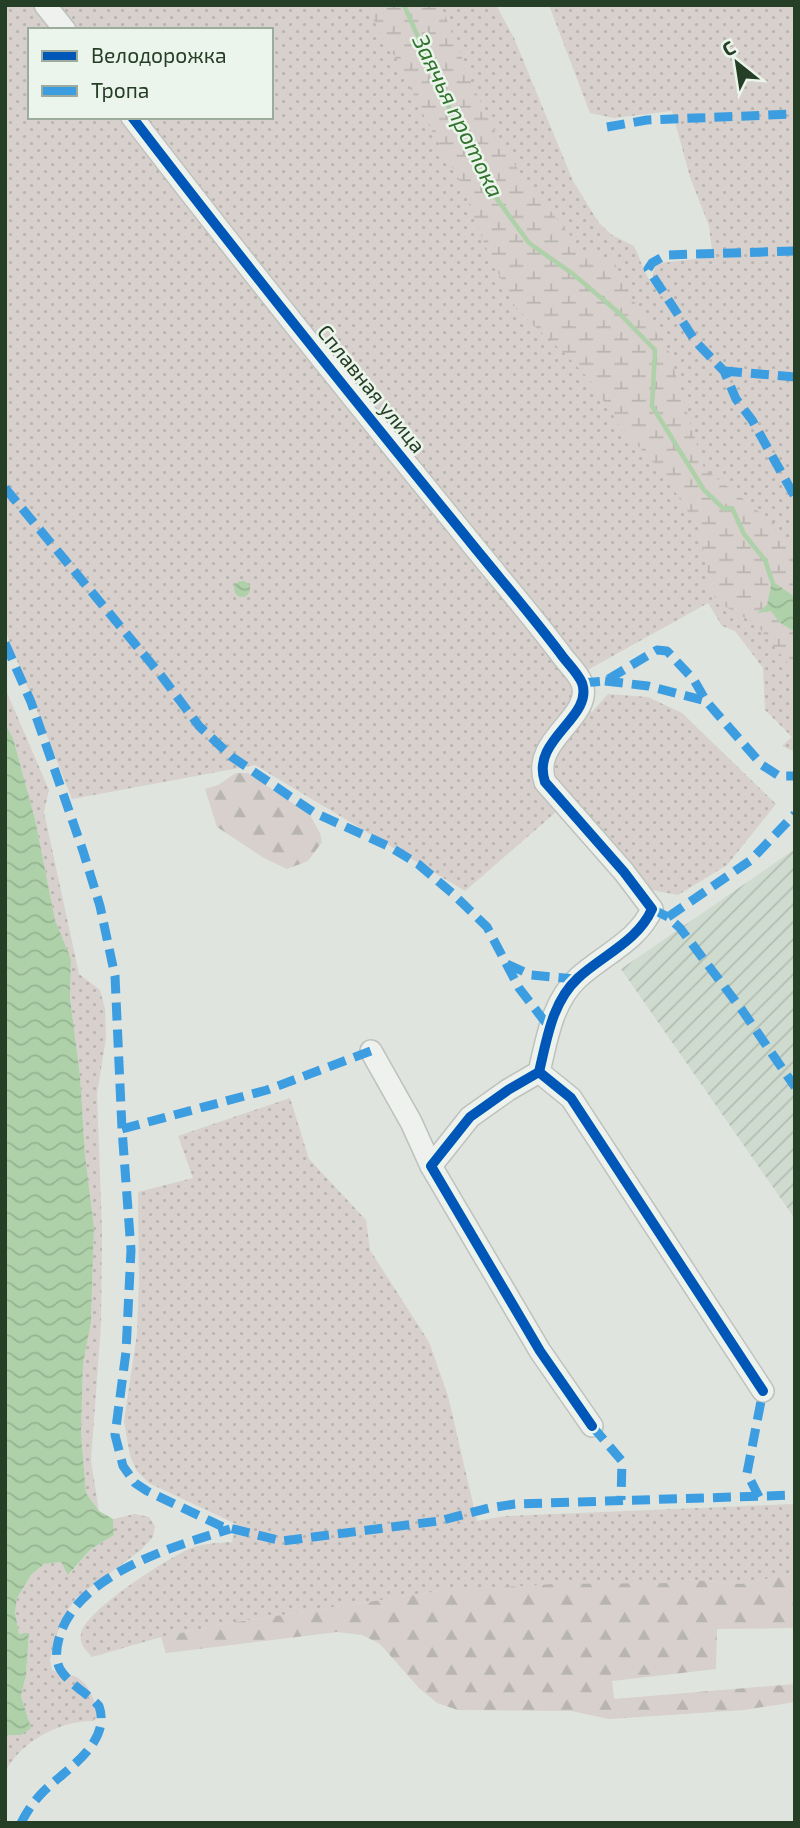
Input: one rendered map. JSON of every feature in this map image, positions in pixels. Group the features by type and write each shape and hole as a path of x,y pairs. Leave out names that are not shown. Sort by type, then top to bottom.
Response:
{"street":[{"path":"46,5 63,28"},
{"name":"Сплавная улица","path":"134,119 355,401 582,683 582,697 576,712 546,749 541,769 545,782 624,872 652,909 646,922 631,937 576,979 557,1005 539,1072"},
{"path":"372,1051 411,1122 431,1166 540,1351 592,1426"},
{"path":"431,1166 470,1117 539,1072 571,1098 763,1391"}],"shaded area":[{"path":"795,849 795,1219 621,969"}],"green space":[{"path":"5,5 496,5 514,38 573,181 599,223 612,235 634,246 654,286 653,271 660,263 713,257 709,226 690,177 672,111 614,118 590,113 549,5 795,5 795,752 782,746 792,737 765,710 763,668 735,631 722,626 708,603 575,677 574,704 592,712 608,694 648,697 682,713 776,804 727,865 678,895 652,890 571,799 465,891 255,765 72,799 5,630"},
{"path":"362,5 441,5 473,86 497,136 522,176 582,250 614,261 627,292 668,349 704,468 777,526 795,552 795,597 772,582 767,605 758,612 771,611 779,622 795,632 795,672 756,624 719,603 709,588 698,527 662,472 620,426 589,379 517,310 488,253 461,183 398,62"},
{"path":"5,688 49,790 44,812 79,974 100,990 105,1009 106,1038 97,1094 102,1231 101,1324 91,1461 99,1511 86,1493 81,1433 83,1364 91,1322 94,1227 70,998 71,959 55,920 35,819 13,738 5,724"},
{"path":"236,773 248,773 310,815 322,842 308,861 287,869 264,858 217,827 205,789 218,785"},
{"path":"290,1098 309,1159 366,1220 370,1250 429,1342 448,1396 477,1521 506,1516 795,1504 795,1573 741,1584 685,1579 680,1583 447,1590 229,1623 161,1637 92,1657 82,1644 81,1634 96,1612 146,1574 189,1549 232,1542 236,1524 149,1483 137,1471 130,1456 124,1421 137,1334 138,1192 193,1178 178,1136"},
{"path":"135,1514 149,1517 155,1526 153,1537 141,1550 76,1598 63,1617 50,1660 52,1670 74,1676 84,1682 98,1714 94,1721 68,1724 43,1734 21,1751 5,1772 5,1739 9,1735 31,1728 21,1696 26,1675 29,1634 19,1634 15,1612 17,1598 31,1575 44,1564 61,1562 69,1575 91,1549 114,1535 113,1519"},
{"path":"795,1573 795,1628 717,1629 716,1669 612,1681 614,1699 795,1684 795,1702 744,1710 609,1719 571,1711 458,1710 437,1703 419,1688 380,1644 362,1635 337,1632 166,1653 161,1637 229,1623 447,1590 556,1584 680,1583 684,1579 741,1584"}],"water":[{"path":"239,581 245,581 250,589 248,595 239,597 234,592 234,586"},
{"path":"772,581 795,597 795,632 779,622 771,611 757,613 767,605"},
{"path":"5,724 13,738 35,819 55,920 71,959 70,998 94,1227 91,1322 83,1364 81,1433 86,1493 99,1511 113,1519 114,1535 91,1549 68,1575 61,1562 44,1564 31,1575 17,1598 15,1612 19,1634 29,1633 26,1675 21,1696 31,1728 21,1735 9,1735 5,1739"}],"waterway":[{"name":"Заячья протока","path":"404,5 462,137 494,195 529,243 573,274 619,313 655,350 652,406 704,490 724,509 732,508 744,534 765,560 773,584"}],"marked path":[{"path":"607,127 647,120 795,114"},
{"path":"795,251 666,255 652,263 648,269 696,342 724,371 736,399 752,420 795,497"},
{"path":"724,371 795,377"},
{"path":"5,488 160,674 199,726 232,757 313,812 390,847 418,864 452,893 487,927 519,988 549,1027"},
{"path":"5,643 31,702 83,851 100,906 115,976 131,1250 126,1352 115,1435 123,1466 135,1483 221,1526 282,1541 439,1521 515,1504 795,1495"},
{"path":"582,683 605,681 657,650 667,651 694,680 706,701 762,765 779,776 795,776"},
{"path":"605,681 648,686 706,701"},
{"path":"668,917 751,860 795,814"},
{"path":"652,909 668,917 680,928 742,1010 795,1087"},
{"path":"507,964 531,975 576,979"},
{"path":"122,1129 267,1090 371,1051"},
{"path":"759,1497 747,1473 763,1391"},
{"path":"592,1426 622,1461 621,1500"},
{"path":"21,1823 43,1792 84,1755 99,1732 99,1706 68,1679 57,1660 61,1632 72,1611 89,1593 133,1564 230,1529"}],"cycle path":[{"path":"134,119 582,683 583,696 579,707 546,753 543,767 545,782 624,872 652,909 629,939 578,978 562,998 548,1034 539,1072 470,1117 431,1166 540,1351 592,1426"},
{"path":"539,1072 571,1098 763,1391"}]}
